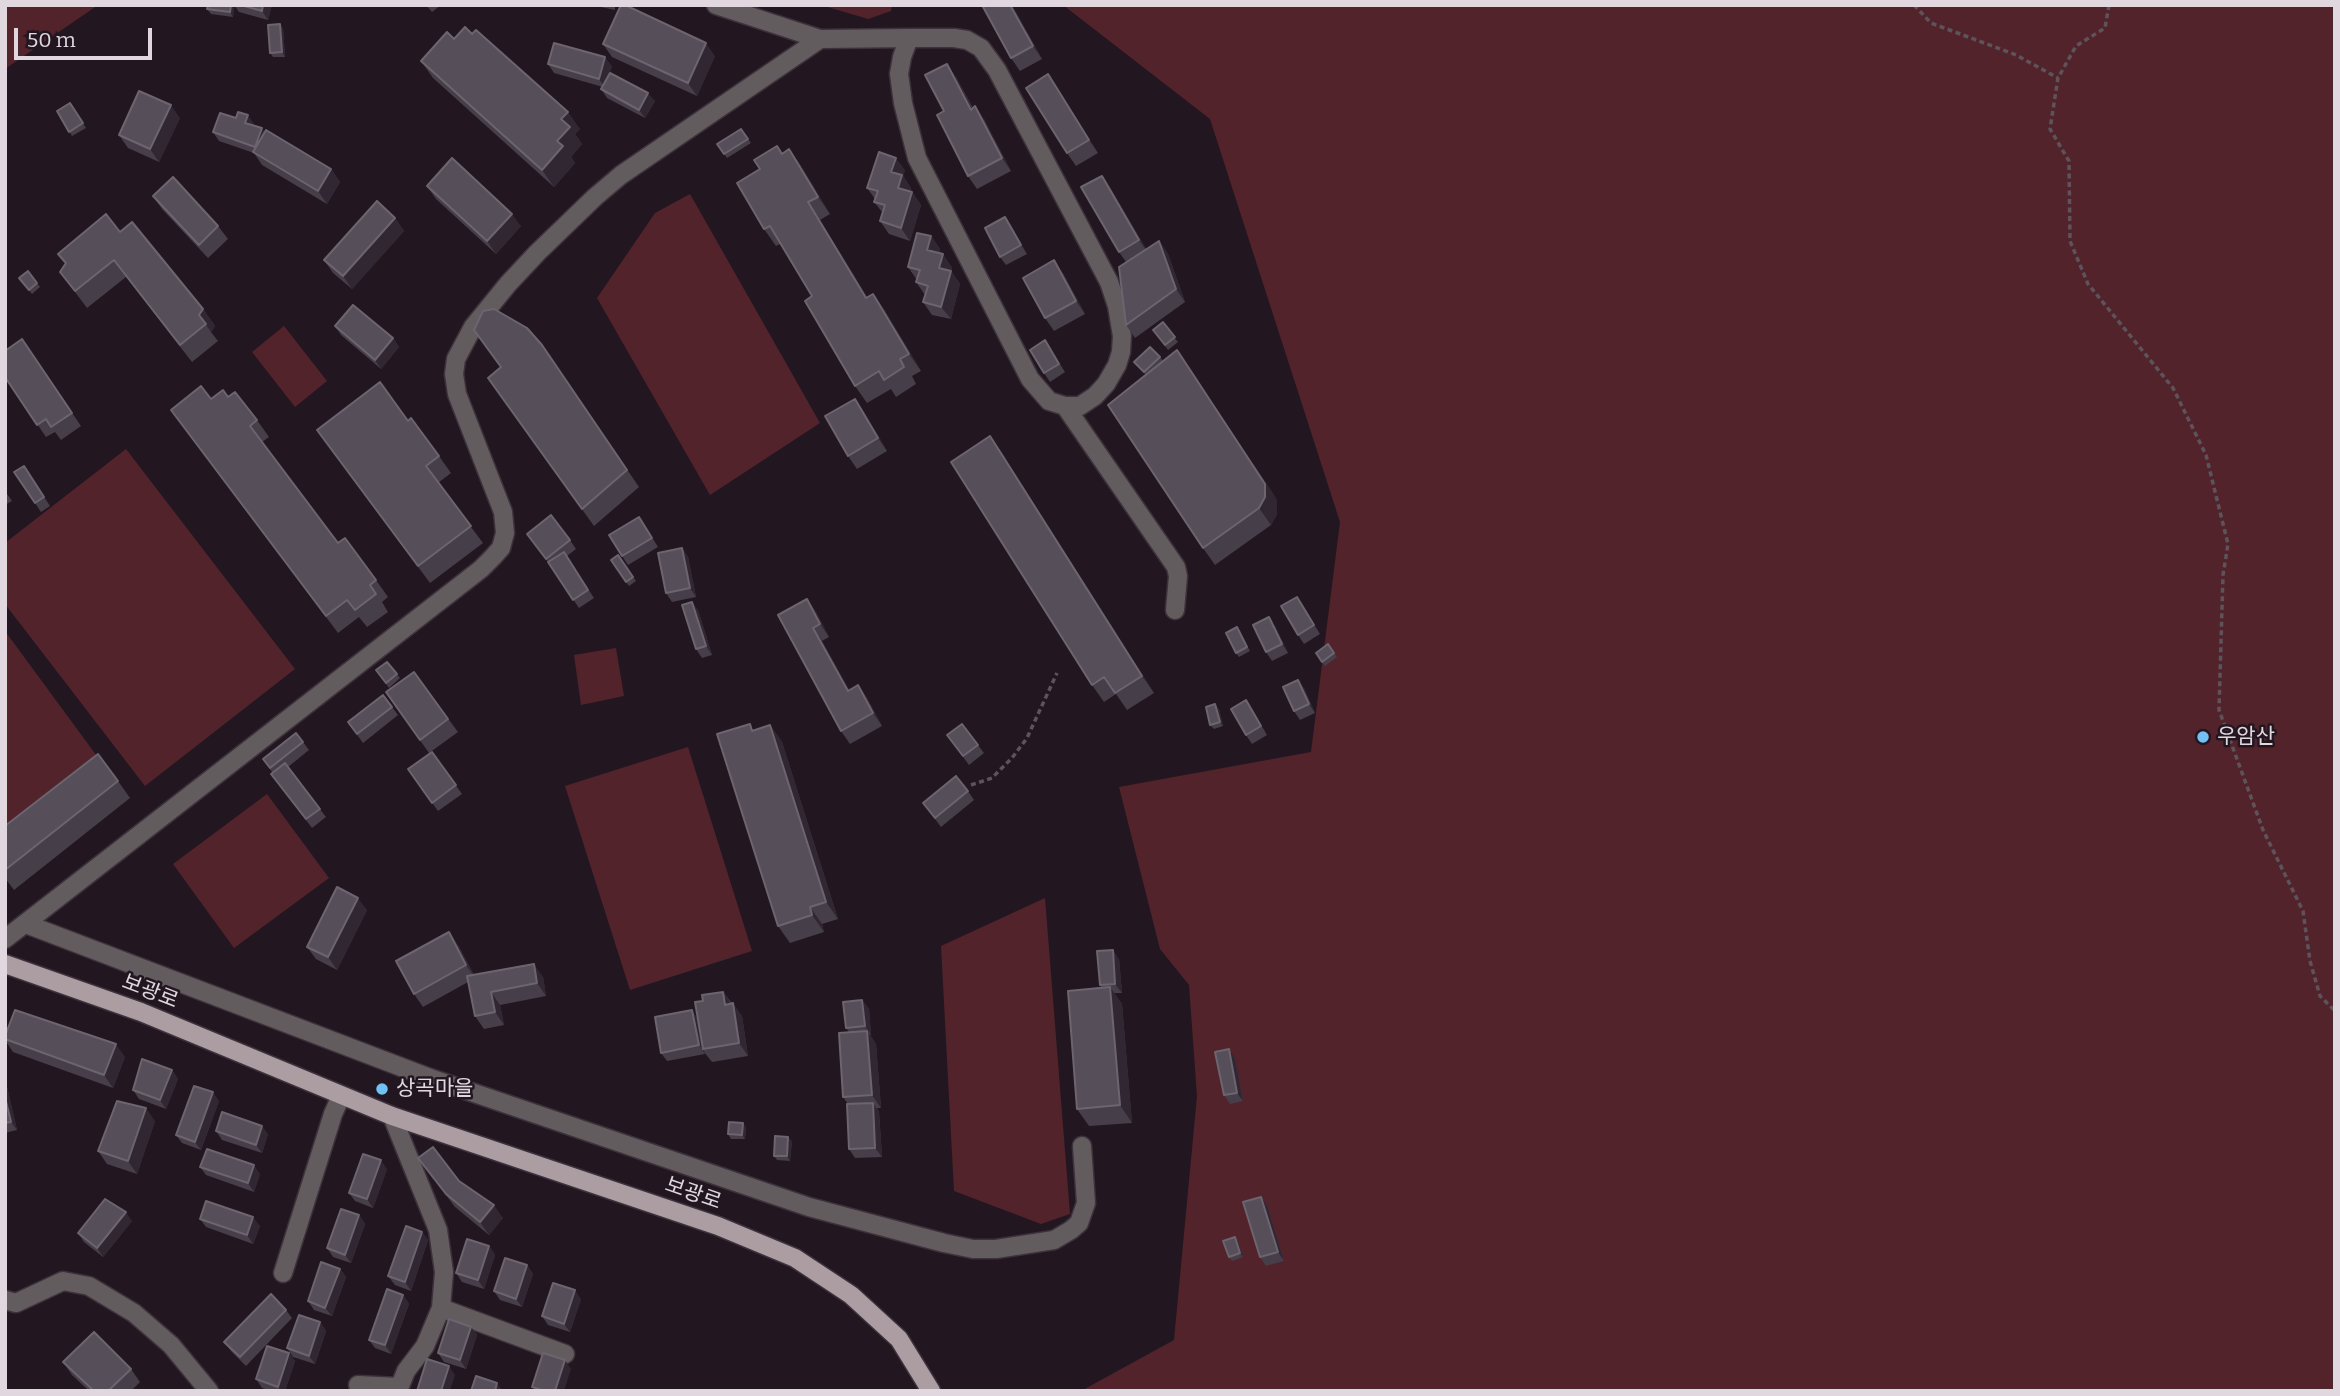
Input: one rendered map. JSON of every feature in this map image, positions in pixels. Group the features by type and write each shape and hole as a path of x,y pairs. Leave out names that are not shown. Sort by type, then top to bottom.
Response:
{"main road":[{"name":"보광로","path":"5,964 141,1012 392,1116 718,1226 795,1258 850,1295 899,1339 931,1391"}],"lane":[{"path":"716,5 820,39 909,38 954,38 967,40 981,48 997,70 1109,282 1117,306 1122,336 1117,365 1106,384 1080,406 1065,406 1049,401 1030,379 918,158 899,74 909,38"},
{"path":"5,939 390,637 481,569 501,548 505,533 502,512 457,394 454,374 456,359 473,327 537,253 612,183 820,39"},
{"path":"1065,406 1176,567 1178,576 1175,610"},
{"path":"26,924 430,1078 809,1207 944,1243 973,1249 996,1249 1054,1240 1071,1230 1079,1223 1086,1203 1082,1146"},
{"path":"283,1273 341,1096"},
{"path":"358,1385 398,1389 406,1371 425,1346 441,1308 444,1272 438,1230 392,1116"},
{"path":"5,1300 16,1303 63,1281 89,1286 134,1313 171,1345 209,1391"},
{"path":"441,1308 565,1354"}],"path":[{"path":"1913,5 1931,23 2016,55 2058,78"},
{"path":"2109,5 2105,28 2076,46 2058,78 2050,129 2069,161 2070,241 2088,284 2173,388 2207,455 2228,544 2223,575 2219,710 2263,830 2303,911 2310,961 2320,996 2335,1011"},
{"path":"971,785 992,778 1012,758 1027,738 1057,673"}],"shaded area":[{"path":"5,5 98,5 5,69"},
{"path":"821,5 892,5 891,11 868,19"},
{"path":"1063,5 2335,5 2335,1391 1081,1391 1174,1340 1197,1096 1189,985 1160,949 1119,787 1311,752 1340,522 1210,119"},
{"path":"690,194 820,423 710,495 597,298 655,213"},
{"path":"284,326 327,381 295,407 252,352"},
{"path":"126,449 295,669 145,786 5,604 5,543"},
{"path":"5,631 102,763 5,834"},
{"path":"616,648 624,696 581,705 574,655"},
{"path":"688,747 752,951 630,990 565,786"},
{"path":"267,794 329,878 234,948 173,864"},
{"path":"1045,898 1070,1214 1041,1224 954,1191 941,946"}],"building":[{"path":"208,5 231,5 230,12 207,9"},
{"path":"241,5 263,5 262,11"},
{"path":"621,5 706,43 688,83 603,44"},
{"path":"982,5 1010,5 1033,46 1011,58"},
{"path":"280,24 282,52 270,53 268,25"},
{"path":"465,27 472,34 476,30 568,112 561,119 570,127 557,141 563,146 542,170 421,61 447,32 454,39"},
{"path":"554,43 605,57 599,79 548,64"},
{"path":"947,64 971,110 975,106 1002,158 968,176 937,115 944,111 925,75"},
{"path":"610,73 648,93 639,110 601,89"},
{"path":"1048,74 1089,140 1067,153 1026,88"},
{"path":"139,91 171,105 150,149 119,135"},
{"path":"70,103 83,123 69,132 57,111"},
{"path":"238,112 248,115 245,123 262,128 255,147 213,132 220,113 236,118"},
{"path":"741,129 748,139 724,154 717,144"},
{"path":"266,130 331,169 318,191 253,152"},
{"path":"777,146 782,154 789,149 818,197 808,202 866,298 873,294 909,354 900,359 904,367 884,380 879,371 855,386 805,301 812,296 770,226 764,229 737,183 760,169 754,160"},
{"path":"879,152 896,158 891,172 902,175 898,188 912,192 901,228 880,221 885,205 874,202 878,191 867,188"},
{"path":"452,158 512,214 487,241 427,186"},
{"path":"1102,176 1139,240 1119,252 1081,187"},
{"path":"173,177 218,226 199,245 153,196"},
{"path":"377,201 395,218 343,276 324,260"},
{"path":"106,214 120,232 132,222 203,309 199,315 206,324 180,345 114,260 75,291 60,272 66,263 58,254"},
{"path":"1005,217 1021,245 1000,257 985,228"},
{"path":"917,233 931,236 927,250 943,254 939,268 951,271 941,307 923,302 928,286 916,282 920,270 908,267"},
{"path":"1159,241 1176,289 1126,325 1119,267"},
{"path":"1054,260 1076,301 1045,318 1023,278"},
{"path":"28,271 37,283 29,290 19,278"},
{"path":"353,305 393,338 375,360 335,326"},
{"path":"494,309 527,328 542,345 627,470 582,509 488,378 501,367 474,330 483,311"},
{"path":"1163,322 1175,337 1165,345 1153,330"},
{"path":"22,339 72,413 51,427 46,419 37,425 5,377 5,351"},
{"path":"1045,340 1059,364 1044,373 1030,350"},
{"path":"1150,347 1160,357 1144,372 1134,362"},
{"path":"1177,350 1265,484 1265,497 1259,508 1203,548 1108,405"},
{"path":"380,382 408,421 411,418 439,456 426,466 471,526 418,566 317,430"},
{"path":"201,386 211,399 223,390 228,397 235,392 257,420 250,426 338,543 345,538 376,580 370,585 376,594 355,610 347,600 326,616 171,410"},
{"path":"855,399 878,438 848,456 825,416"},
{"path":"990,436 1142,676 1115,693 1104,677 1092,685 951,462"},
{"path":"24,466 44,497 35,503 14,472"},
{"path":"551,515 570,540 546,559 527,534"},
{"path":"639,517 652,538 622,556 609,535"},
{"path":"682,548 690,588 666,593 658,553"},
{"path":"564,552 588,590 573,600 548,562"},
{"path":"618,555 633,577 626,582 611,560"},
{"path":"1297,597 1314,625 1298,635 1281,606"},
{"path":"807,599 820,624 813,628 848,691 858,685 873,713 841,731 778,615"},
{"path":"692,602 706,646 696,649 682,605"},
{"path":"1269,617 1282,644 1266,652 1253,625"},
{"path":"1237,627 1247,647 1236,653 1226,633"},
{"path":"1328,644 1334,653 1322,662 1316,653"},
{"path":"387,662 397,674 386,683 376,670"},
{"path":"414,672 448,719 420,740 386,692"},
{"path":"1298,680 1309,704 1294,711 1283,687"},
{"path":"383,695 392,707 357,734 348,722"},
{"path":"1246,700 1261,726 1246,735 1231,709"},
{"path":"1215,704 1220,722 1210,725 1206,707"},
{"path":"750,724 752,731 770,725 826,902 810,907 812,915 778,926 717,734"},
{"path":"962,724 978,745 963,756 947,735"},
{"path":"296,733 303,742 270,768 263,759"},
{"path":"432,752 456,785 432,803 408,769"},
{"path":"98,754 118,781 5,870 5,826"},
{"path":"285,763 320,809 306,819 271,774"},
{"path":"956,776 968,791 935,818 923,803"},
{"path":"337,887 358,898 328,957 307,947"},
{"path":"449,932 466,965 414,994 396,961"},
{"path":"1113,950 1115,984 1100,985 1097,951"},
{"path":"534,964 537,983 491,992 495,1012 475,1016 467,976"},
{"path":"1110,987 1120,1105 1077,1109 1068,991"},
{"path":"723,992 725,1005 733,1003 739,1043 703,1049 695,1002 703,1001 702,995"},
{"path":"862,1000 865,1026 846,1028 843,1002"},
{"path":"15,1010 116,1044 104,1075 5,1039"},
{"path":"692,1010 699,1045 661,1053 655,1017"},
{"path":"867,1031 872,1095 843,1097 839,1033"},
{"path":"1229,1049 1237,1093 1224,1095 1215,1052"},
{"path":"142,1059 172,1070 160,1100 133,1090"},
{"path":"194,1086 213,1092 195,1142 176,1135"},
{"path":"5,1097 11,1122 5,1123"},
{"path":"117,1101 146,1108 128,1161 98,1151"},
{"path":"873,1103 875,1148 849,1149 847,1104"},
{"path":"222,1112 262,1126 256,1145 216,1131"},
{"path":"729,1122 743,1123 742,1135 728,1134"},
{"path":"775,1136 788,1137 787,1156 774,1156"},
{"path":"433,1147 459,1181 494,1205 480,1222 446,1194 418,1158"},
{"path":"207,1149 254,1165 248,1183 200,1167"},
{"path":"363,1154 381,1160 367,1199 349,1193"},
{"path":"1261,1197 1278,1252 1260,1257 1243,1202"},
{"path":"105,1199 126,1212 97,1248 78,1233"},
{"path":"206,1201 253,1217 247,1235 200,1219"},
{"path":"341,1209 359,1215 345,1255 327,1248"},
{"path":"406,1226 422,1232 405,1282 388,1276"},
{"path":"1235,1237 1240,1253 1229,1257 1223,1241"},
{"path":"467,1239 489,1246 478,1280 456,1273"},
{"path":"505,1258 527,1265 516,1299 494,1291"},
{"path":"321,1262 340,1269 325,1308 308,1301"},
{"path":"553,1283 575,1290 564,1324 542,1316"},
{"path":"387,1289 403,1295 385,1345 369,1340"},
{"path":"271,1294 286,1310 240,1357 224,1342"},
{"path":"299,1315 320,1322 309,1356 287,1348"},
{"path":"449,1319 471,1327 460,1360 438,1353"},
{"path":"94,1332 131,1369 108,1391 94,1391 63,1362"},
{"path":"267,1346 289,1353 278,1387 256,1379"},
{"path":"543,1353 565,1360 555,1391 532,1387"},
{"path":"427,1359 449,1366 441,1391 417,1391"},
{"path":"476,1376 497,1383 495,1391 471,1391"}],"place":[{"name":"우암산","path":"2203,737"},
{"name":"상곡마을","path":"382,1089"}]}
